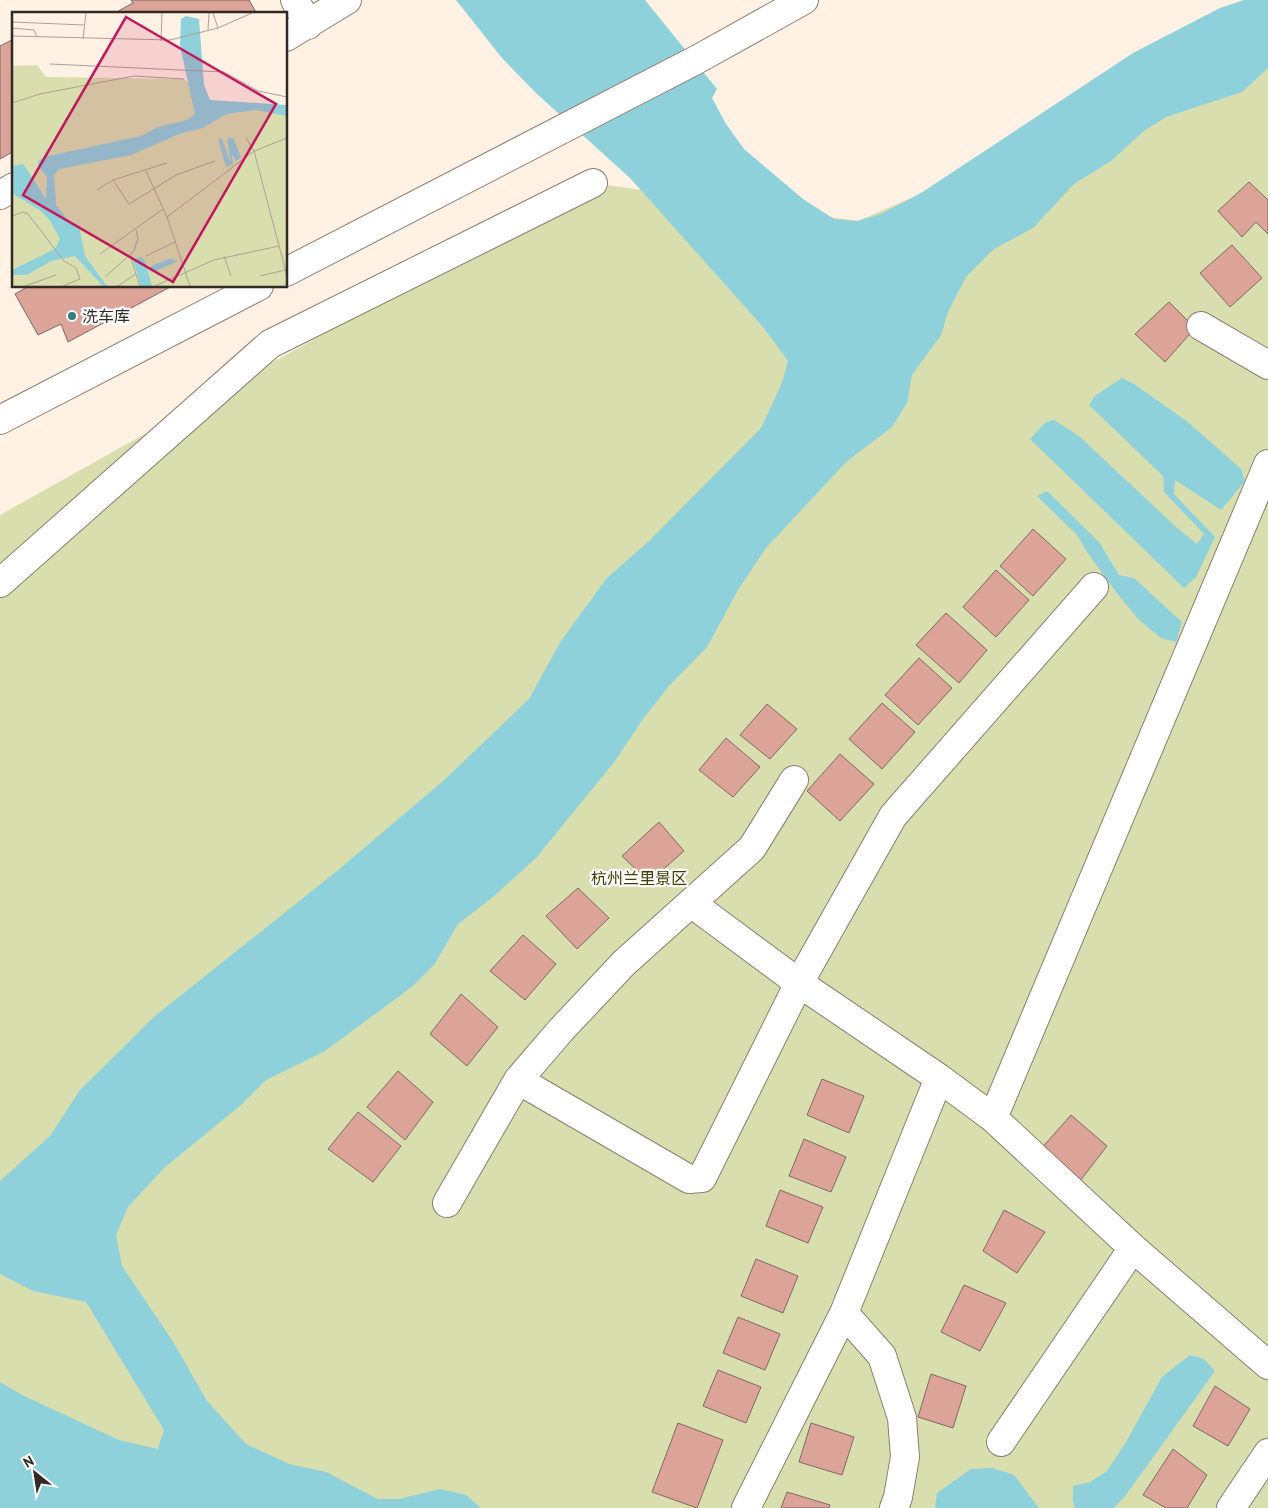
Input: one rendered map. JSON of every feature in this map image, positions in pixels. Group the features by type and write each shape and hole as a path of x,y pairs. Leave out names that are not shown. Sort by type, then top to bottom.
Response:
{"street":[{"path":"295,0 297,31 347,0"},
{"path":"288,271 698,59 804,0"},
{"path":"0,583 270,344 593,183"},
{"path":"0,195 12,188"},
{"path":"0,420 255,288"},
{"path":"1201,326 1268,365"},
{"path":"994,1118 1268,464"},
{"path":"518,1080 689,1179 702,1178 799,983 893,816 1094,587"},
{"path":"447,1203 518,1080 561,1030 624,963 752,848 794,780"},
{"path":"691,903 799,983 939,1078 994,1118 1133,1248 1268,1365"},
{"path":"746,1508 844,1313 939,1078"},
{"path":"1001,1442 1133,1248"},
{"path":"844,1313 882,1356 902,1418 905,1457 901,1504"},
{"path":"1231,1508 1268,1453"}],"green space":[{"name":"杭州兰里景区","path":"1268,43 1268,1508 0,1508 0,515 593,183 858,221"}],"water":[{"path":"456,0 645,0 717,89 712,98 726,124 744,149 803,199 834,219 857,221 881,214 921,193 1133,53 1220,8 1244,0 1268,0 1268,68 1242,92 1166,117 1144,131 1111,161 1074,184 1033,228 994,249 966,277 948,312 941,335 912,375 907,403 892,427 846,462 766,548 738,590 707,647 669,686 643,719 615,761 536,858 493,897 458,924 434,965 413,986 325,1051 266,1080 241,1105 164,1168 128,1207 116,1235 122,1266 172,1340 207,1401 246,1444 289,1464 326,1472 378,1499 399,1499 440,1489 466,1495 481,1508 0,1508 0,1382 22,1395 119,1440 158,1449 164,1430 86,1302 33,1291 0,1274 0,1181 50,1136 80,1090 155,1016 337,871 442,782 529,699 561,641 606,579 649,541 761,428 782,383 788,361 763,327 630,178 536,93 502,58"},
{"path":"1122,378 1134,384 1188,422 1241,469 1245,481 1221,510 1175,480 1174,494 1215,537 1196,577 1184,588 1030,439 1046,422 1054,420 1079,436 1176,527 1197,544 1204,534 1164,492 1163,476 1089,405 1095,396"},
{"path":"1047,491 1099,542 1119,575 1134,578 1182,622 1176,642 1161,638 1138,619 1116,592 1077,535 1037,496"},
{"path":"1190,1355 1204,1359 1215,1371 1126,1495 1114,1508 1075,1508 1073,1486 1090,1482 1107,1471 1126,1442 1162,1377"},
{"path":"993,1468 1014,1475 1039,1508 935,1508 937,1493 971,1469"}],"building":[{"path":"131,0 249,0 256,12 117,12 133,3"},
{"path":"12,40 12,152 0,159 0,46"},
{"path":"1249,182 1268,200 1268,234 1256,222 1242,237 1218,211"},
{"path":"1232,245 1262,278 1230,307 1200,273"},
{"name":"洗车库","path":"26,288 168,288 68,342 61,324 38,335 15,294"},
{"path":"1169,302 1195,328 1165,362 1135,334"},
{"path":"1033,529 1066,559 1033,596 1000,566"},
{"path":"996,570 1029,600 996,637 963,607"},
{"path":"946,613 987,650 959,683 916,645"},
{"path":"919,658 952,688 918,725 885,695"},
{"path":"882,703 915,732 882,769 849,739"},
{"path":"767,704 797,729 770,759 740,735"},
{"path":"726,738 760,767 733,797 699,770"},
{"path":"840,754 874,784 840,821 807,791"},
{"path":"659,822 684,851 649,882 622,856"},
{"path":"578,888 609,918 577,949 546,916"},
{"path":"523,935 556,964 525,1000 490,971"},
{"path":"461,994 498,1027 467,1066 430,1034"},
{"path":"398,1071 433,1102 405,1140 367,1107"},
{"path":"822,1079 864,1096 849,1133 807,1115"},
{"path":"358,1112 401,1146 373,1182 328,1149"},
{"path":"1071,1115 1107,1146 1080,1181 1040,1150"},
{"path":"804,1139 846,1157 831,1192 789,1176"},
{"path":"780,1190 823,1207 808,1243 766,1226"},
{"path":"1004,1210 1045,1232 1017,1273 983,1251"},
{"path":"756,1259 798,1276 783,1313 741,1296"},
{"path":"964,1285 1006,1303 980,1351 941,1332"},
{"path":"738,1317 780,1334 765,1370 723,1353"},
{"path":"718,1370 761,1387 746,1423 703,1406"},
{"path":"931,1374 966,1386 953,1428 918,1417"},
{"path":"1215,1386 1250,1409 1228,1446 1193,1426"},
{"path":"678,1423 723,1440 697,1508 652,1492"},
{"path":"811,1423 854,1437 842,1475 799,1462"},
{"path":"1173,1449 1207,1475 1187,1508 1166,1508 1143,1495"},
{"path":"787,1492 830,1505 829,1508 781,1508"}],"place":[{"name":"洗车库","path":"72,316"}]}
